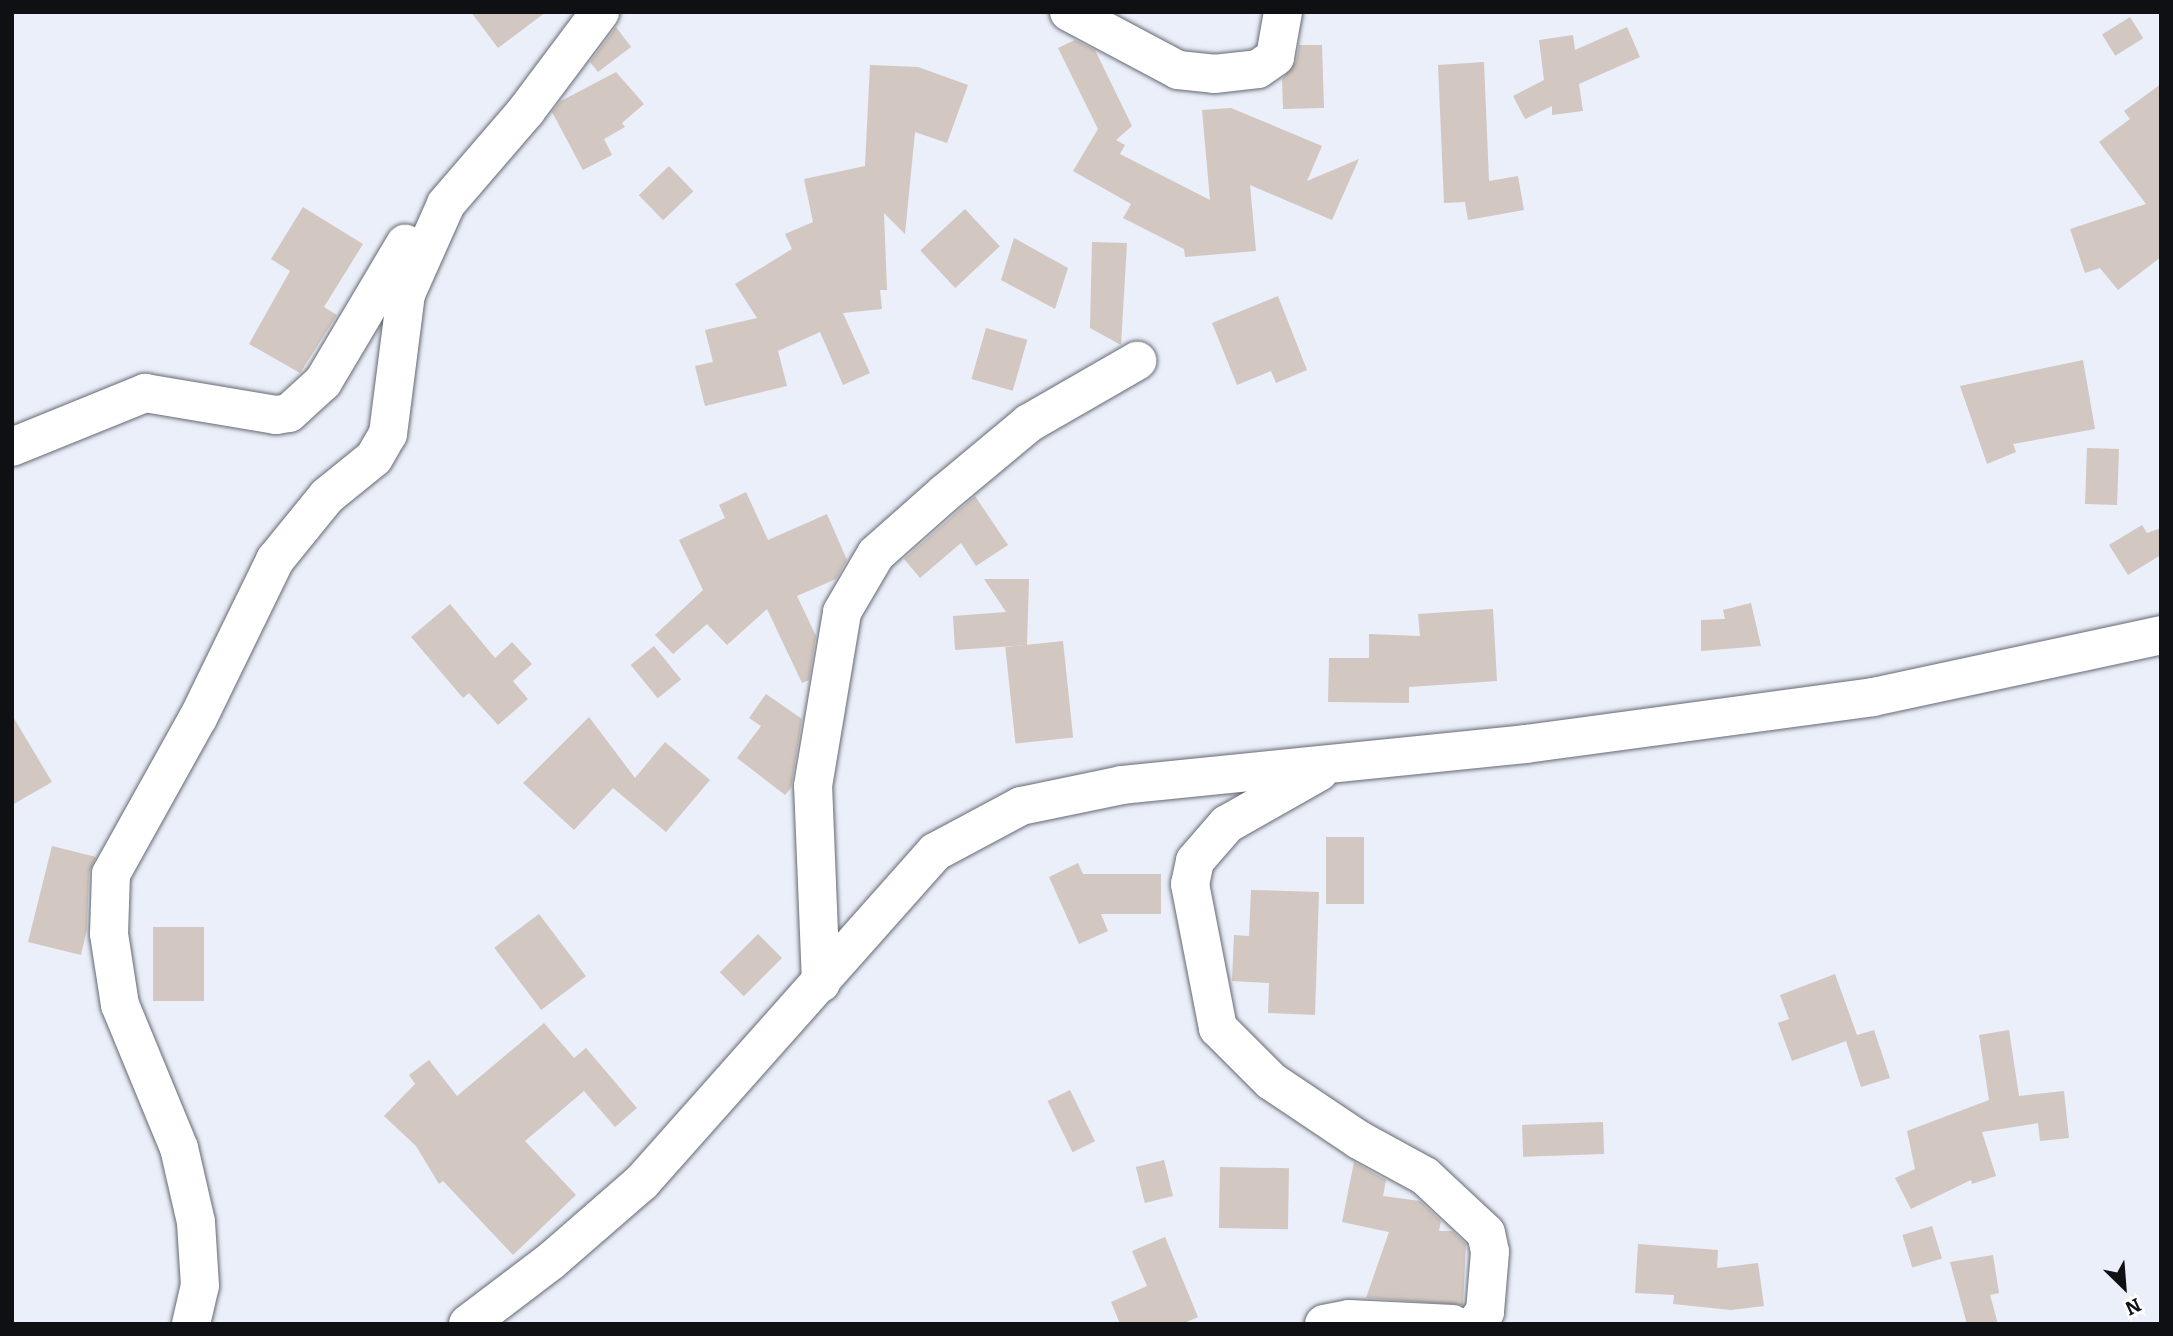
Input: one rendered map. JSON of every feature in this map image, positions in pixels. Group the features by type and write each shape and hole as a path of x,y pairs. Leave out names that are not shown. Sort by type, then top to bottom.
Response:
{"street":[{"path":"12,447 145,393 276,415 289,412 323,382 408,239 446,204 526,111 600,12"},
{"path":"1069,12 1178,70 1214,74 1258,69 1275,57 1283,12"},
{"path":"191,1324 200,1286 196,1222 179,1148 120,1005 109,934 111,874 198,718 275,560 327,496 374,458 388,434 406,294 446,204"},
{"path":"821,983 813,786 842,612 876,554 945,493 1029,423 1137,361"},
{"path":"468,1324 551,1261 642,1182 935,852 1021,806 1110,787 1526,744 1873,697 2161,635"},
{"path":"1333,764 1227,824 1195,861 1190,884 1210,998 1218,1028 1238,1053 1271,1081 1359,1140 1425,1177 1486,1233 1490,1252 1485,1312 1475,1324"},
{"path":"1324,1324 1349,1318 1453,1324"}],"building":[{"path":"471,12 546,12 498,48"},
{"path":"2130,17 2143,38 2115,56 2102,34"},
{"path":"616,27 631,47 598,72 590,62"},
{"path":"1627,27 1640,57 1579,84 1583,111 1552,115 1552,106 1525,119 1513,96 1544,80 1539,40 1573,35 1575,50"},
{"path":"1075,40 1095,50 1132,126 1116,140 1125,145 1120,154 1210,200 1202,110 1231,108 1322,146 1307,181 1359,159 1332,220 1250,185 1256,251 1185,257 1184,249 1123,218 1131,204 1073,171 1098,129 1058,48"},
{"path":"1299,45 1322,45 1324,108 1283,109 1282,79 1296,62"},
{"path":"1484,62 1489,181 1518,176 1524,210 1468,220 1465,202 1444,203 1438,65"},
{"path":"870,65 918,67 968,85 947,143 915,132 905,234 884,213 887,290 880,290 882,309 843,313 870,373 843,385 820,332 778,351 787,386 705,406 695,366 713,362 705,330 757,318 735,284 792,249 785,234 813,222 804,179 865,166"},
{"path":"616,72 644,104 622,123 625,127 604,139 612,155 583,170 552,112 561,101"},
{"path":"2161,84 2161,257 2118,290 2100,268 2085,273 2070,229 2146,204 2099,142 2130,119 2124,111"},
{"path":"669,166 693,191 663,220 639,195"},
{"path":"303,207 363,244 324,307 337,315 300,373 249,344 290,271 271,259"},
{"path":"965,209 1000,246 955,288 920,251"},
{"path":"1014,238 1068,268 1055,309 1001,280"},
{"path":"1092,242 1127,243 1121,345 1090,328"},
{"path":"1278,296 1307,370 1276,383 1271,371 1237,385 1212,323"},
{"path":"986,328 1027,340 1013,391 971,379"},
{"path":"2083,360 2095,429 2013,444 2016,452 1987,464 1960,386"},
{"path":"2087,448 2119,449 2117,505 2085,504"},
{"path":"746,492 768,540 827,514 847,560 836,579 797,596 816,636 809,680 802,683 767,609 727,645 707,624 673,654 655,635 703,590 679,540 725,518 719,505"},
{"path":"975,496 1008,545 976,566 961,543 920,578 904,559"},
{"path":"2142,525 2147,533 2161,528 2161,555 2128,575 2109,545"},
{"path":"984,579 1029,579 1027,645 955,650 953,616 1006,612"},
{"path":"1751,603 1761,646 1701,651 1701,620 1725,619 1723,610"},
{"path":"450,604 495,658 512,642 532,664 513,681 528,699 498,725 469,693 463,698 411,637"},
{"path":"1493,609 1497,681 1409,687 1409,703 1328,702 1329,658 1369,658 1369,634 1420,636 1418,614"},
{"path":"1063,641 1073,737 1015,744 1005,647"},
{"path":"654,646 681,679 658,698 631,665"},
{"path":"766,694 802,719 791,788 785,795 737,758 761,726 749,718"},
{"path":"12,715 52,782 12,805"},
{"path":"589,717 635,778 665,742 710,780 666,832 613,788 574,830 523,783"},
{"path":"1326,837 1364,837 1364,904 1326,904"},
{"path":"52,846 96,857 89,873 87,929 81,955 28,942"},
{"path":"1078,863 1083,874 1161,874 1161,914 1101,914 1108,931 1079,944 1049,877"},
{"path":"1251,890 1319,892 1315,1015 1268,1013 1269,983 1232,981 1234,935 1249,936"},
{"path":"539,914 586,976 541,1010 494,948"},
{"path":"153,927 204,927 204,1001 153,1001"},
{"path":"758,934 782,958 744,996 720,972"},
{"path":"1835,974 1857,1035 1874,1030 1890,1078 1861,1087 1846,1041 1792,1061 1778,1023 1789,1019 1780,995"},
{"path":"544,1023 574,1058 586,1048 637,1108 615,1127 584,1091 525,1141 576,1195 513,1255 443,1181 439,1184 416,1146 384,1116 415,1084 409,1075 429,1060 457,1096"},
{"path":"2009,1030 2019,1096 2064,1091 2069,1138 2040,1141 2038,1123 1982,1132 1996,1176 1972,1184 1971,1180 1911,1209 1895,1178 1915,1169 1907,1131 1989,1100 1979,1035"},
{"path":"1070,1090 1095,1141 1073,1152 1048,1101"},
{"path":"1603,1122 1604,1154 1523,1157 1522,1125"},
{"path":"1164,1160 1173,1196 1145,1203 1136,1167"},
{"path":"1354,1162 1386,1180 1383,1196 1420,1201 1441,1221 1439,1231 1452,1231 1466,1244 1463,1305 1366,1298 1389,1232 1342,1222"},
{"path":"1220,1167 1289,1168 1288,1229 1219,1228"},
{"path":"1932,1226 1942,1259 1912,1268 1902,1235"},
{"path":"1165,1237 1198,1317 1182,1324 1120,1324 1111,1302 1147,1286 1132,1251"},
{"path":"1638,1244 1718,1250 1717,1268 1758,1263 1764,1306 1731,1310 1673,1304 1674,1295 1635,1293"},
{"path":"1993,1255 1999,1293 1990,1295 1998,1324 1967,1324 1950,1262"}]}
